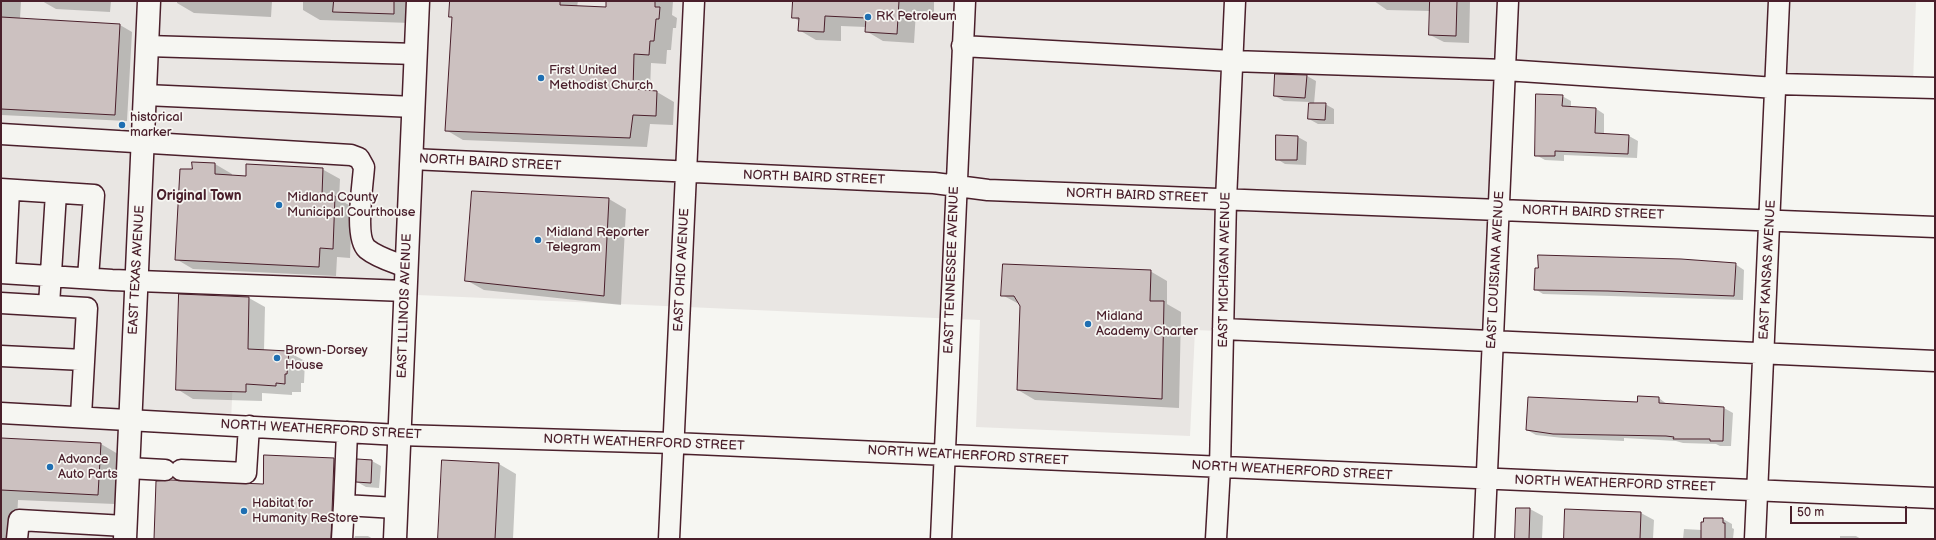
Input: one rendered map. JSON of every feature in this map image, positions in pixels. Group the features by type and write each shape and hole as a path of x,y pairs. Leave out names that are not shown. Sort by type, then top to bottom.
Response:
{"main road":[{"name":"EAST TEXAS AVENUE","path":"125,532 149,1"},
{"name":"EAST ILLINOIS AVENUE","path":"395,539 418,1"}],"street":[{"name":"EAST OHIO AVENUE","path":"669,539 694,1"},
{"name":"EAST TENNESSEE AVENUE","path":"940,539 965,1"},
{"name":"EAST MICHIGAN AVENUE","path":"1216,539 1220,468 1226,200 1235,1"},
{"name":"EAST LOUISIANA AVENUE","path":"1484,539 1508,1"},
{"name":"EAST KANSAS AVENUE","path":"1755,539 1779,1"},
{"path":"147,46 416,54"},
{"path":"962,46 1232,61 1505,70 1776,86 1935,88"},
{"path":"145,95 414,107"},
{"path":"1,134 351,155 359,158 364,167 360,231 362,242 366,248 373,252 406,267"},
{"name":"NORTH BAIRD STREET","path":"411,160 934,183 988,190 1935,227"},
{"path":"88,278 94,196 5,190 3,273 88,278 406,291"},
{"path":"49,305 56,193"},
{"path":"1,303 87,308 81,416"},
{"path":"1223,329 1935,361"},
{"path":"1,356 84,360"},
{"name":"NORTH WEATHERFORD STREET","path":"1,413 130,418 399,435 673,443 1935,498"},
{"path":"128,468 246,473 249,426"},
{"path":"342,539 347,432"},
{"path":"344,505 396,508"},
{"path":"17,539 19,520 125,532"}],"shaded area":[{"path":"1,1 1916,1 1913,83 1506,71 1494,343 1195,330 1190,436 976,427 980,320 237,287 231,422 131,420 125,539 1,539"}],"building":[{"path":"334,1 394,1 394,14 333,12"},
{"name":"First United Methodist Church","path":"450,1 560,1 560,5 606,7 606,1 655,1 655,7 660,7 659,19 656,19 654,41 650,41 649,55 634,54 633,89 657,91 656,116 633,115 630,138 445,131 452,17 449,17"},
{"name":"RK Petroleum","path":"793,1 899,1 897,34 865,32 866,18 825,16 824,32 798,31 799,18 792,18"},
{"path":"1430,1 1457,1 1456,36 1429,35"},
{"path":"1,17 120,24 115,115 1,109"},
{"path":"1275,74 1307,75 1305,98 1274,96"},
{"path":"1536,94 1563,95 1562,106 1596,108 1595,133 1629,135 1628,154 1555,151 1555,156 1535,156"},
{"path":"1309,103 1326,103 1325,120 1308,119"},
{"path":"1276,135 1298,136 1297,160 1276,160"},
{"path":"192,162 215,163 215,174 246,176 246,164 323,168 322,195 335,196 333,249 320,248 319,267 175,260 180,169 192,169"},
{"name":"Midland Reporter Telegram","path":"472,191 609,198 604,296 465,281"},
{"path":"1538,255 1681,259 1736,263 1734,296 1608,291 1534,290 1535,268 1538,268"},
{"path":"1003,264 1151,270 1150,301 1164,301 1162,399 1017,390 1020,306 1014,296 1001,296"},
{"path":"179,294 249,297 248,349 289,351 287,374 285,374 285,384 276,383 276,386 246,384 246,392 176,390"},
{"path":"1638,396 1659,397 1659,403 1724,407 1723,441 1710,441 1710,439 1673,439 1674,437 1666,436 1553,434 1526,430 1528,397 1637,402"},
{"name":"Advance Auto Parts","path":"1,438 101,443 98,495 1,490"},
{"name":"Habitat for Humanity ReStore","path":"264,455 334,458 331,539 154,539 156,481 171,480 263,484"},
{"path":"357,459 372,460 371,483 356,482"},
{"path":"442,460 499,463 495,539 438,539"},
{"path":"1516,508 1530,508 1529,539 1515,539"},
{"path":"1565,509 1641,512 1640,539 1564,539"},
{"path":"1704,518 1723,518 1723,523 1725,523 1725,539 1701,539 1701,522 1703,522"}],"place":[{"name":"RK Petroleum","path":"868,17"},
{"name":"First United Methodist Church","path":"541,78"},
{"name":"historical marker","path":"122,125"},
{"name":"Midland County Municipal Courthouse","path":"279,205"},
{"name":"Midland Reporter Telegram","path":"538,240"},
{"name":"Midland Academy Charter","path":"1088,324"},
{"name":"Brown-Dorsey House","path":"277,358"},
{"name":"Advance Auto Parts","path":"50,467"},
{"name":"Habitat for Humanity ReStore","path":"244,511"}],"district":[{"name":"Original Town","path":"199,196"}]}
